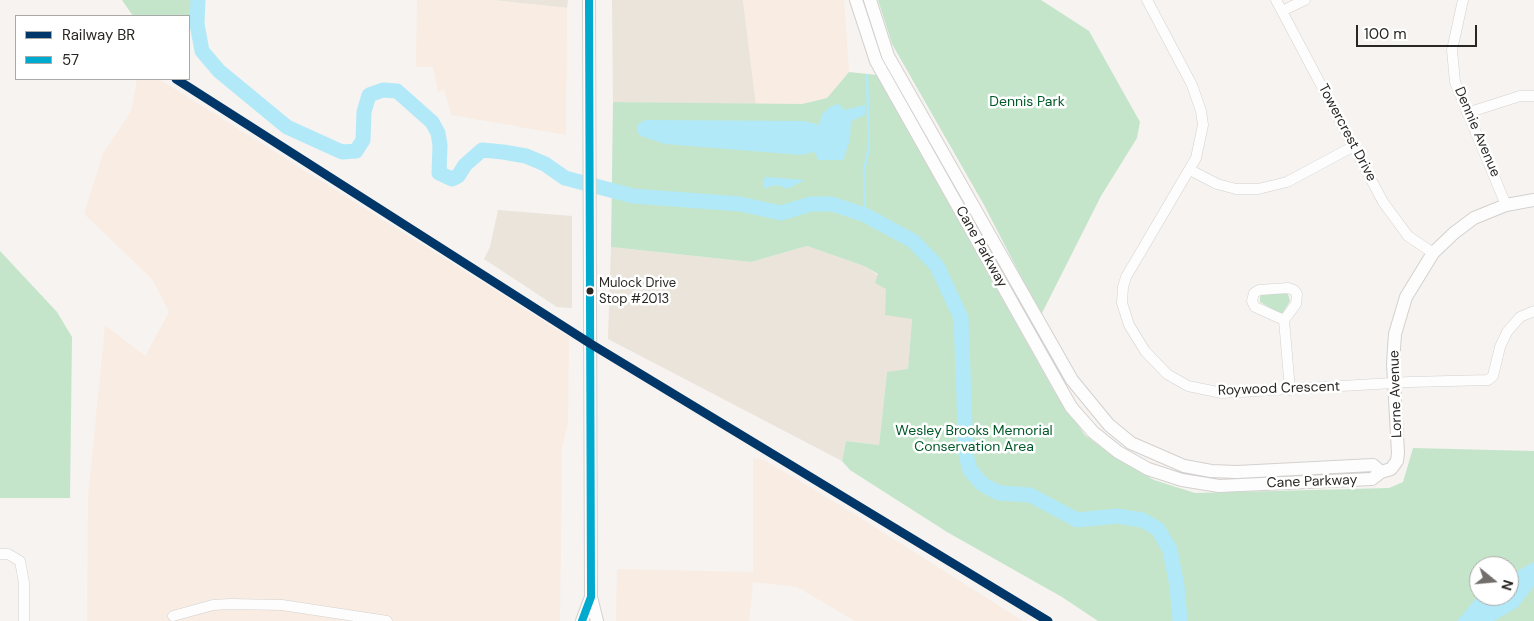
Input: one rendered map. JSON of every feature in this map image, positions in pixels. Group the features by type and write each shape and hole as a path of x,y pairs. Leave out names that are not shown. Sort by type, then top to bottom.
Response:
{"main road":[{"path":"589,0 588,202 591,598 598,621"},
{"name":"Cane Parkway","path":"856,0 881,69 1071,407 1093,432 1118,452 1148,469 1182,480 1219,486 1372,479 1381,472 1373,465 1237,472 1210,471 1184,466 1131,443 1109,425 1072,380 888,56 870,0"},
{"name":"Lorne Avenue","path":"1381,472 1391,469 1397,461 1393,364 1399,319 1406,297 1433,253 1454,233 1474,218 1506,205 1534,200"},
{"path":"582,621 591,598"}],"street":[{"name":"Roywood Crescent","path":"1147,0 1192,85 1201,111 1203,125 1201,142 1190,170 1126,277 1122,303 1129,325 1152,360 1167,374 1188,386 1222,393 1394,383 1488,380 1493,376 1500,346 1507,332 1520,317 1534,311"},
{"name":"Towercrest Drive","path":"1276,0 1393,218 1408,236 1433,253"},
{"path":"1282,12 1305,0"},
{"name":"Dennie Avenue","path":"1463,0 1452,50 1455,82 1495,173 1506,205"},
{"path":"1467,113 1520,96 1534,96"},
{"path":"1190,170 1217,184 1236,189 1258,189 1287,182 1354,146"},
{"path":"1284,320 1290,390"},
{"path":"0,554 8,554 20,561 24,583 24,621"},
{"path":"173,616 213,605 230,604 282,606 387,621"}],"shaded area":[{"path":"417,0 492,0 567,8 566,135 451,115 444,89 438,93 433,67 416,67"},
{"path":"492,0 568,0 567,8"},
{"path":"612,0 743,0 756,104 613,102"},
{"path":"743,0 844,0 849,72 827,98 802,104 756,104"},
{"path":"137,80 161,80 569,337 568,422 562,447 560,621 87,621 88,497 105,325 145,356 169,312 152,279 84,214 103,153 131,111"},
{"path":"498,210 572,216 572,308 557,307 484,259 490,247"},
{"path":"807,246 864,266 878,275 886,289 912,319 908,371 887,372 879,445 846,441 842,461 608,339 611,247 751,262"},
{"path":"753,458 764,460 843,507 1023,621 855,621 797,587 753,582 749,621 616,621 617,569 753,572"}],"green space":[{"path":"122,0 192,0 190,15 132,15"},
{"name":"Dennis Park","path":"878,0 1041,0 1089,31 1140,122 1137,138 1101,196 1041,315 984,205 892,44"},
{"name":"Wesley Brooks Memorial Conservation Area","path":"849,72 877,75 1054,391 1085,435 1114,457 1154,480 1195,493 1389,488 1403,482 1413,448 1534,451 1534,621 1098,621 1062,597 947,532 850,470 842,461 846,441 879,445 887,372 908,369 912,319 885,315 886,289 875,283 878,274 864,266 807,246 751,262 611,247 613,102 802,104 827,98"},
{"path":"0,251 57,312 72,337 70,498 0,498"},
{"path":"1283,292 1288,294 1290,301 1283,313 1279,313 1260,302 1260,296 1263,294"}],"water":[{"path":"839,104 844,110 865,105 865,115 851,121 850,140 843,160 818,160 815,152 801,155 665,144 641,136 637,132 638,124 645,120 805,121 819,125 822,114 831,106"},
{"path":"765,177 805,180 787,189 778,185 764,188 763,182"},
{"path":"1534,562 1534,586 1519,606 1519,571"},
{"path":"1470,606 1519,606 1494,621 1457,621"}],"waterway":[{"path":"198,0 197,24 202,51 219,71 287,127 342,152 356,151 363,140 364,112 369,95 383,90 397,91 432,122 438,133 440,145 439,173 452,179 458,176 465,165 482,150 503,152 526,156 545,164 565,178 633,196 740,204 781,213 811,204 832,204 865,215 913,241 937,266 961,318 966,455 970,470 982,484 999,493 1030,495 1077,520 1117,516 1142,520 1158,529 1170,550 1177,586 1180,621"},
{"path":"865,215 864,171 869,147 867,75"}],"rail line":[{"name":"BR","path":"178,80 591,344 1048,621"}],"transit line":[{"name":"57","path":"582,621 591,597 589,0"}],"place":[{"name":"Mulock Drive Stop #2013","path":"590,291"}]}
